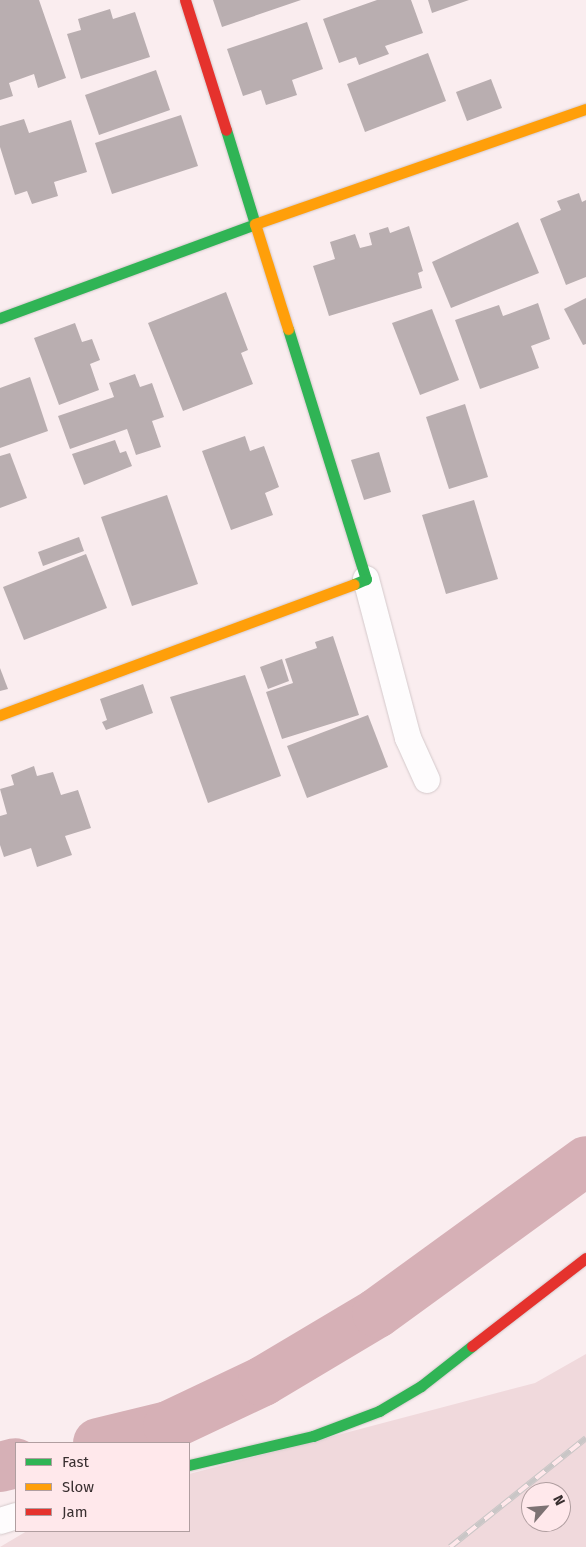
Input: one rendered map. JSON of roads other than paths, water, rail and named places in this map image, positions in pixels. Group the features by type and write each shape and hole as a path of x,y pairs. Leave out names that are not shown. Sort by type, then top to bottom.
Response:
{"street":[{"path":"185,0 366,579 408,738 427,780"},
{"path":"0,318 255,224 586,109"},
{"path":"0,716 366,579"},
{"path":"190,1465 313,1436 380,1411 421,1386 586,1258"},
{"path":"0,1521 15,1516"}],"waterway":[{"path":"102,1442 168,1426 263,1381 377,1313 586,1161"},
{"path":"0,1467 15,1463"}],"railway":[{"path":"450,1547 586,1438"}]}
